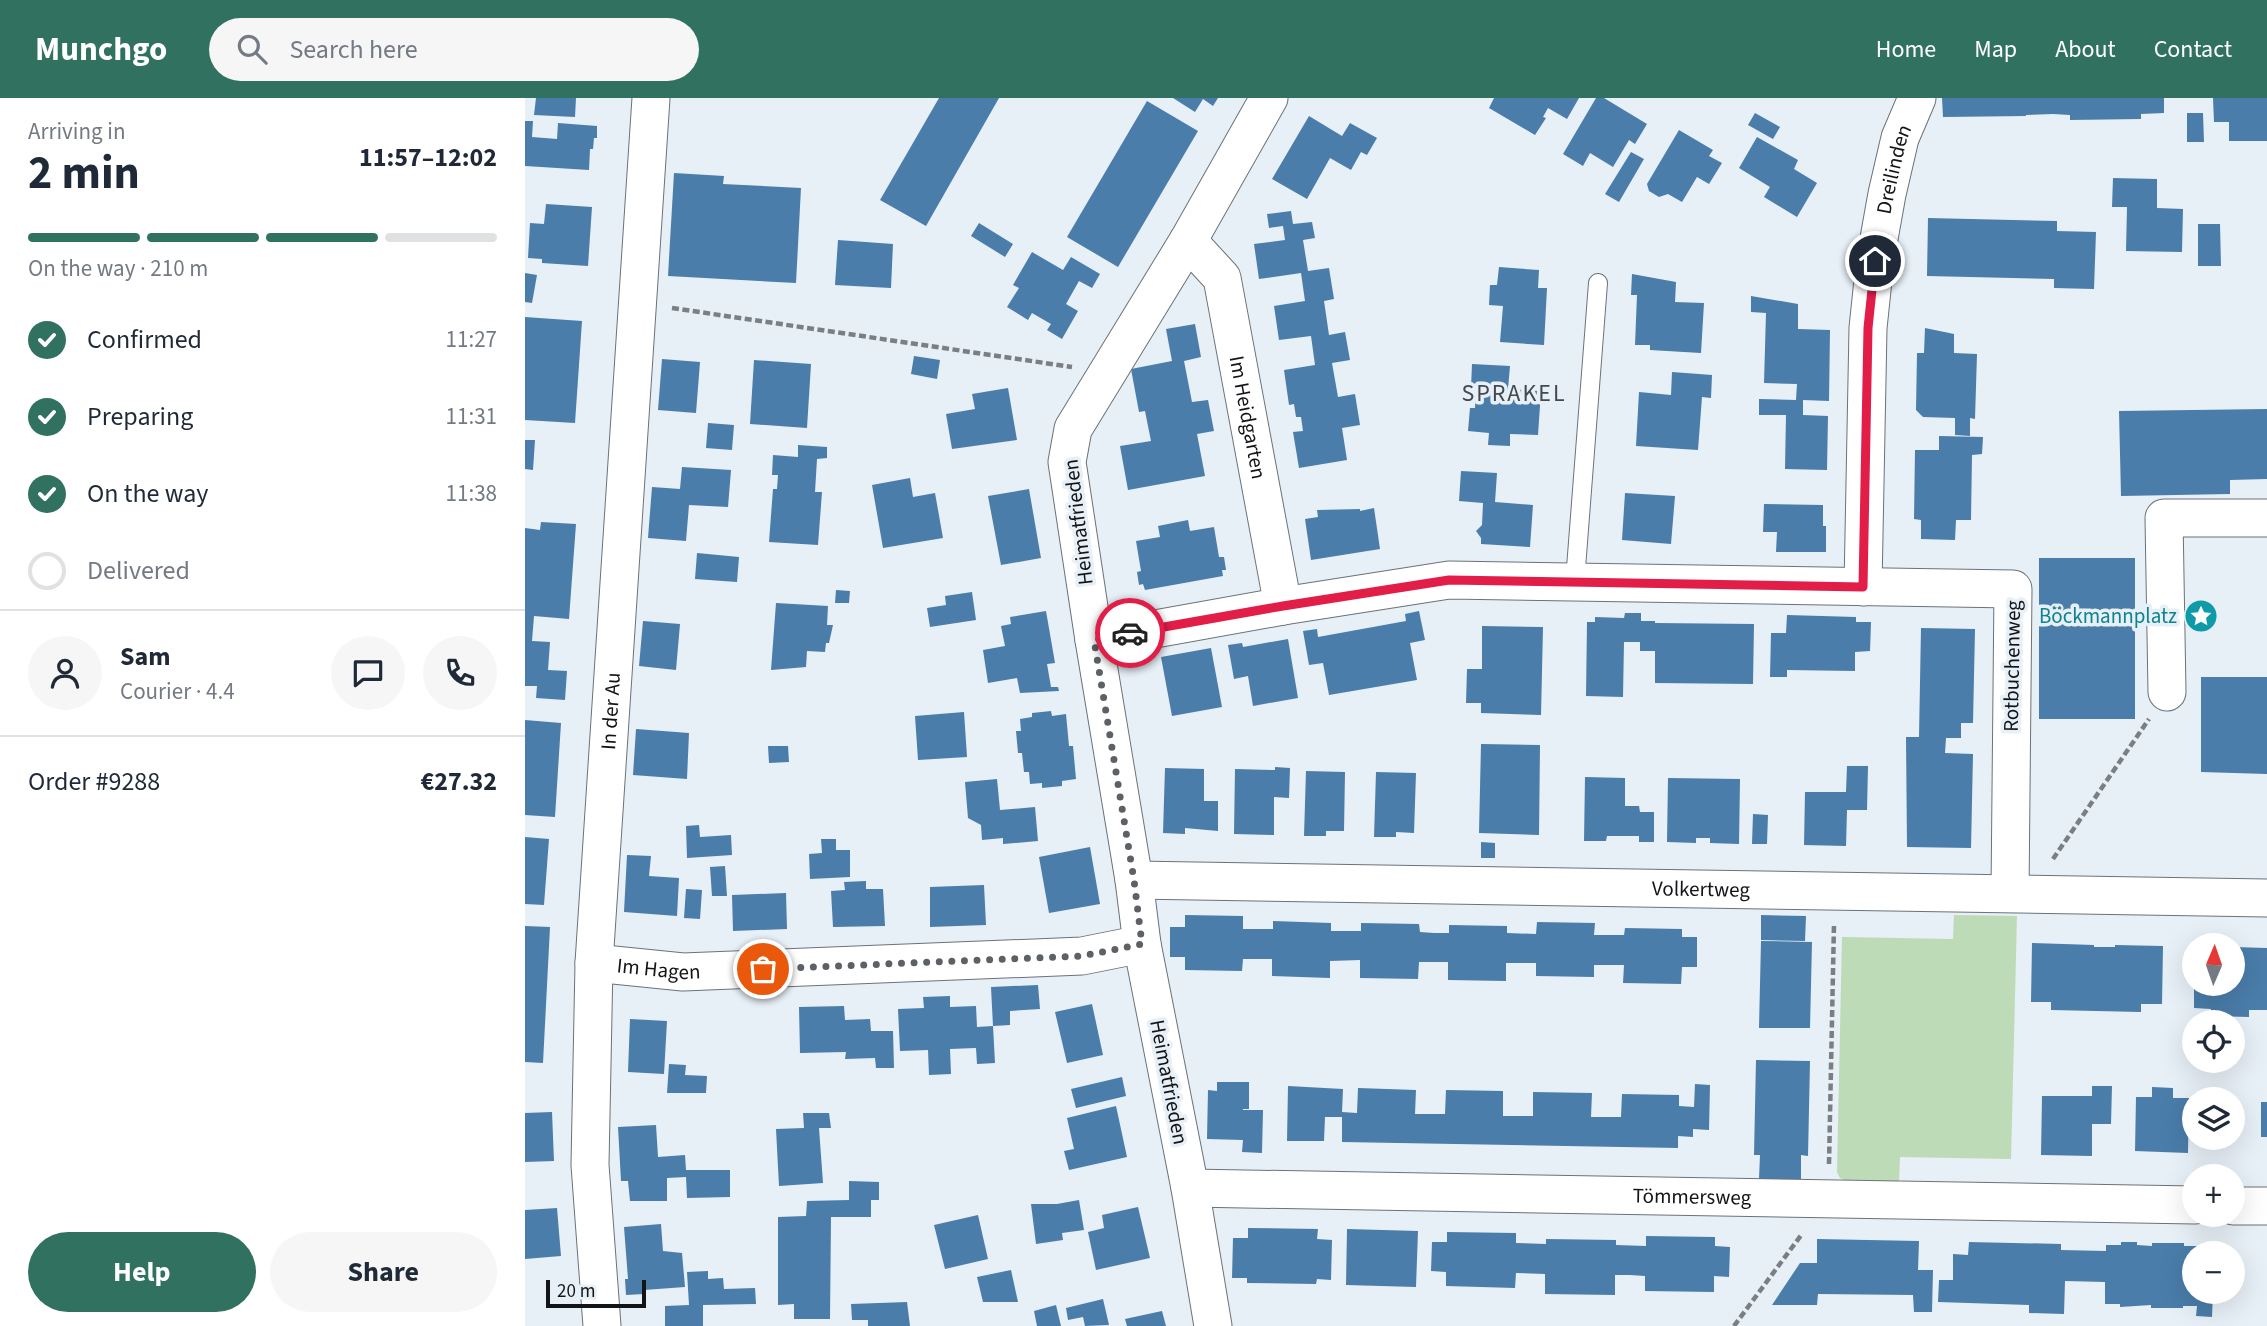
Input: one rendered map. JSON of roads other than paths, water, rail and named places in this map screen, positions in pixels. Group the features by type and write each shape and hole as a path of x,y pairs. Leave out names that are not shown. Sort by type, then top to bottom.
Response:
{"street":[{"name":"In der Au","path":"602,1326 590,1165 594,963 652,98"},
{"name":"Heimatfrieden","path":"1213,1326 1142,944 1067,462 1073,429 1188,241 1269,98"},
{"name":"Dreilinden","path":"1863,587 1868,328 1875,261 1900,138 1917,98"},
{"name":"Im Heidgarten","path":"1188,241 1222,278 1283,606"},
{"path":"2167,692 2164,518 2267,518"},
{"name":"Rotbuchenweg","path":"1094,640 1449,580 2013,589 2020,893"},
{"name":"Volkertweg","path":"1134,880 2267,898"},
{"name":"Im Hagen","path":"594,963 683,972 1082,956 1142,944"},
{"name":"Tömmersweg","path":"1189,1188 2182,1205"},
{"path":"2245,1206 2267,1206"}],"lane":[{"path":"1574,581 1598,283"}],"place":[{"name":"Böckmannplatz","path":"2201,616"}],"district":[{"name":"SPRAKEL","path":"1514,393"}]}
